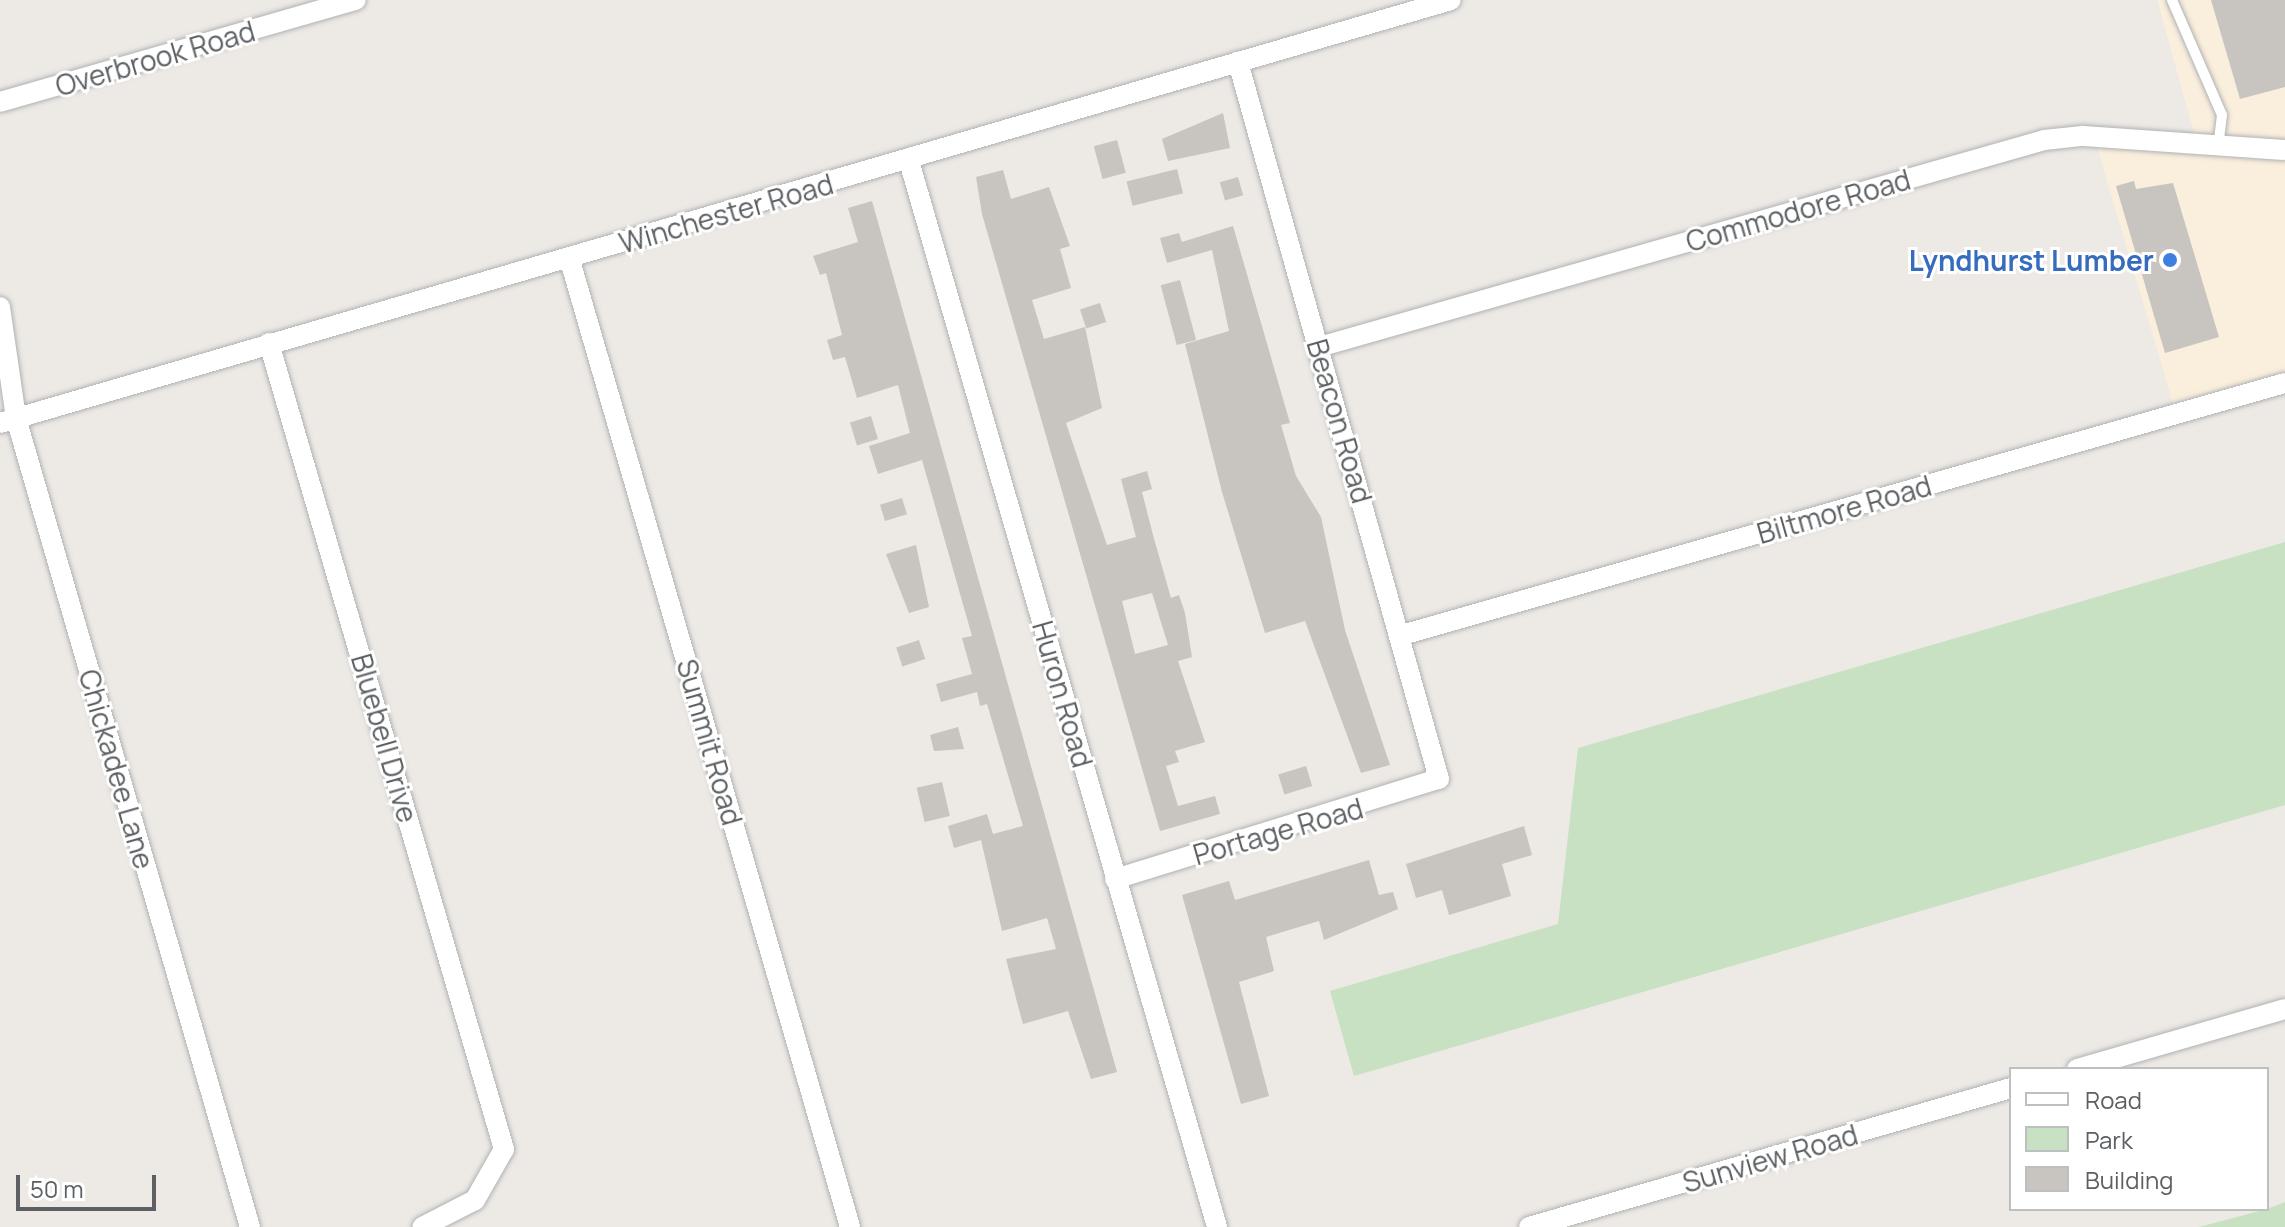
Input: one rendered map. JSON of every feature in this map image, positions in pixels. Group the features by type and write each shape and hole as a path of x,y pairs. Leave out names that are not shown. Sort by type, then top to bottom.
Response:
{"street":[{"path":"277,0 283,21"},
{"name":"Overbrook Road","path":"0,102 356,0"},
{"name":"Winchester Road","path":"8,420 909,161 1451,0"},
{"name":"Beacon Road","path":"1238,62 1402,635 1439,779"},
{"name":"Commodore Road","path":"1319,347 2044,140 2121,138 2218,150 2285,150"},
{"name":"Huron Road","path":"909,161 1217,1227"},
{"name":"Summit Road","path":"569,257 850,1227"},
{"name":"Chickadee Lane","path":"0,307 8,420 250,1227"},
{"name":"Bluebell Drive","path":"269,343 501,1134 501,1165 490,1184 422,1227"},
{"name":"Biltmore Road","path":"1402,635 2285,383"},
{"name":"Portage Road","path":"1115,879 1439,779"},
{"path":"2084,1067 2285,1009"},
{"name":"Sunview Road","path":"1529,1227 2009,1089"}],"lane":[{"path":"2172,0 2222,115 2218,150"}],"shaded area":[{"path":"2157,0 2285,0 2285,383 2176,414 2094,137 2198,147"}],"green space":[{"path":"2285,542 2285,805 1354,1076 1330,991 1558,924 1578,748"},
{"path":"2285,1202 2285,1227 2199,1227 2269,1211 2269,1208"}],"building":[{"path":"2211,0 2285,0 2285,87 2240,99"},
{"path":"1223,113 1230,148 1168,161 1162,139"},
{"path":"1117,140 1126,173 1103,179 1094,146"},
{"path":"1177,169 1183,193 1133,206 1127,182"},
{"path":"1003,170 1011,199 1049,187 1070,246 1060,249 1071,288 1032,300 1044,339 1085,327 1102,408 1066,423 1107,545 1136,537 1121,479 1147,471 1152,489 1142,492 1153,535 1171,598 1179,595 1185,613 1192,657 1178,661 1205,742 1175,751 1179,762 1166,766 1178,806 1215,796 1220,814 1160,831 982,214 976,177","holes":["1152,593 1168,645 1135,654 1122,601"]},
{"path":"1238,177 1243,195 1225,201 1220,182"},
{"path":"2134,181 2136,189 2173,183 2219,337 2165,353 2116,186"},
{"path":"872,201 1117,1072 1091,1079 1068,1011 1023,1024 1018,1006 1006,959 1056,949 1047,918 1002,931 981,840 954,848 948,826 987,814 993,834 1023,826 987,704 980,706 977,692 941,702 936,684 972,674 962,638 972,636 922,460 878,474 869,446 910,433 898,385 857,398 845,357 833,360 827,340 842,335 826,273 820,275 813,256 858,242 848,208"},
{"path":"1233,226 1290,423 1281,425 1296,476 1321,517 1345,630 1390,765 1361,773 1305,621 1265,633 1222,492 1185,344 1229,331 1212,250 1167,263 1160,238 1179,233 1182,242"},
{"path":"1180,280 1196,340 1177,345 1161,285"},
{"path":"1100,303 1106,322 1086,329 1080,309"},
{"path":"871,416 878,439 857,445 850,422"},
{"path":"902,498 907,514 885,521 880,505"},
{"path":"916,545 929,607 909,613 886,554"},
{"path":"919,640 925,659 902,666 896,647"},
{"path":"958,727 964,749 934,751 930,735"},
{"path":"1306,766 1312,786 1284,795 1278,774"},
{"path":"942,782 950,816 925,822 917,788"},
{"path":"1524,826 1532,855 1502,864 1511,896 1449,915 1442,890 1416,898 1406,864"},
{"path":"1369,860 1379,895 1393,892 1398,909 1324,940 1319,921 1266,937 1274,971 1239,982 1269,1096 1241,1104 1182,895 1229,881 1235,900"}],"place":[{"name":"Lyndhurst Lumber","path":"2170,260"}]}
